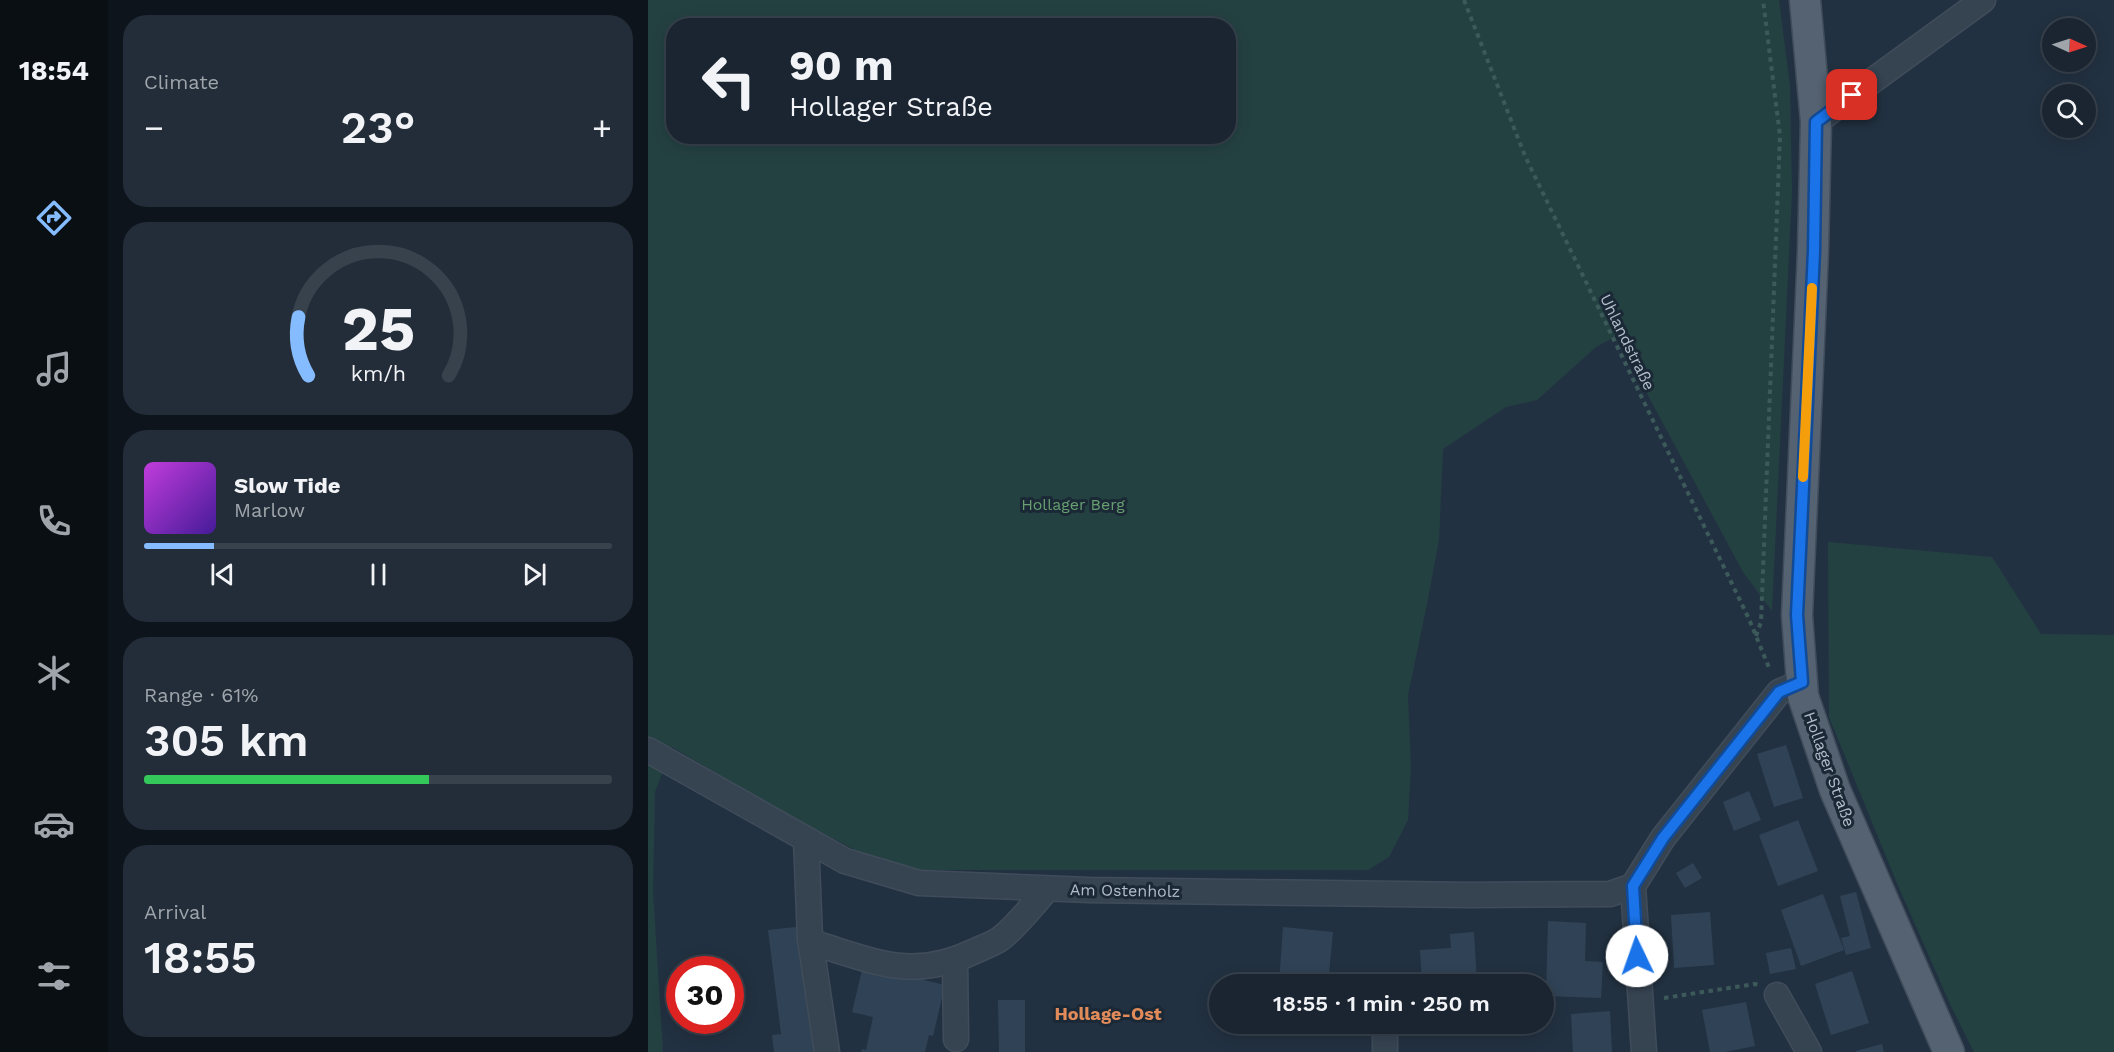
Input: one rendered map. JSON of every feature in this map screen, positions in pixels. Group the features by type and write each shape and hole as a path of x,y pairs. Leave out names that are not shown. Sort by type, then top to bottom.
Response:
{"main road":[{"name":"Hollager Straße","path":"1805,0 1816,122 1814,251 1797,615 1790,687 1803,696 1835,790 1949,1052"}],"street":[{"path":"1816,122 1983,0"},
{"path":"1644,1052 1633,886 1663,838 1790,687"},
{"name":"Am Ostenholz","path":"648,750 845,861 919,883 1047,889 1470,895 1610,894 1633,886"},
{"path":"806,839 810,939 827,1052"},
{"path":"810,939 820,945 897,966 916,968 937,966 1000,939 1047,889"},
{"path":"955,960 956,1039"},
{"path":"1777,995 1809,1052"},
{"path":"1385,1034 1385,1052"}],"path":[{"name":"Uhlandstraße","path":"1464,0 1525,156 1756,636 1790,687"},
{"path":"1756,636 1761,622 1780,136 1763,0"},
{"path":"1639,1002 1755,984 1777,995"}],"green space":[{"name":"Hollager Berg","path":"648,0 1779,0 1790,86 1792,192 1772,611 1743,572 1616,336 1596,347 1537,400 1506,407 1443,449 1439,540 1408,695 1411,768 1408,820 1389,857 1368,870 918,870 857,851 780,811 672,747 655,792 653,891 663,1052 648,1052"},
{"path":"1828,542 1992,557 2041,634 2114,635 2114,1052 1974,1052 1899,888 1829,717"}],"building":[{"path":"1786,745 1803,798 1774,807 1757,754"},
{"path":"1749,791 1761,820 1734,831 1723,802"},
{"path":"1798,820 1818,871 1778,886 1759,835"},
{"path":"1693,863 1702,878 1685,888 1676,873"},
{"path":"1856,892 1871,948 1846,955 1841,938 1850,936 1840,896"},
{"path":"1823,894 1844,950 1801,966 1781,910"},
{"path":"1710,912 1714,965 1674,968 1671,915"},
{"path":"1548,921 1586,923 1585,961 1603,962 1601,998 1554,996 1554,974 1547,974"},
{"path":"805,926 821,1052 774,1052 772,1035 781,1034 768,930"},
{"path":"1283,927 1333,932 1329,974 1280,974"},
{"path":"1474,932 1476,974 1421,974 1420,950 1451,948 1450,934"},
{"path":"1791,948 1796,969 1770,974 1766,953"},
{"path":"863,966 945,985 933,1036 929,1035 925,1052 861,1052 862,1049 866,1050 873,1017 852,1012"},
{"path":"1852,971 1869,1023 1831,1035 1815,984"},
{"path":"998,1000 1025,1000 1025,1052 999,1052"},
{"path":"1746,1002 1755,1046 1725,1052 1710,1052 1702,1010"},
{"path":"1610,1011 1612,1052 1573,1052 1571,1014"},
{"path":"1882,1044 1884,1052 1856,1052 1856,1051"}],"slow traffic":[{"path":"1803,477 1812,288"}],"district":[{"name":"Hollage-Ost","path":"1108,1014"}],"route":[{"path":"1637,956 1633,886 1663,838 1779,692 1802,682 1797,615 1814,251 1816,122 1852,95"}]}
